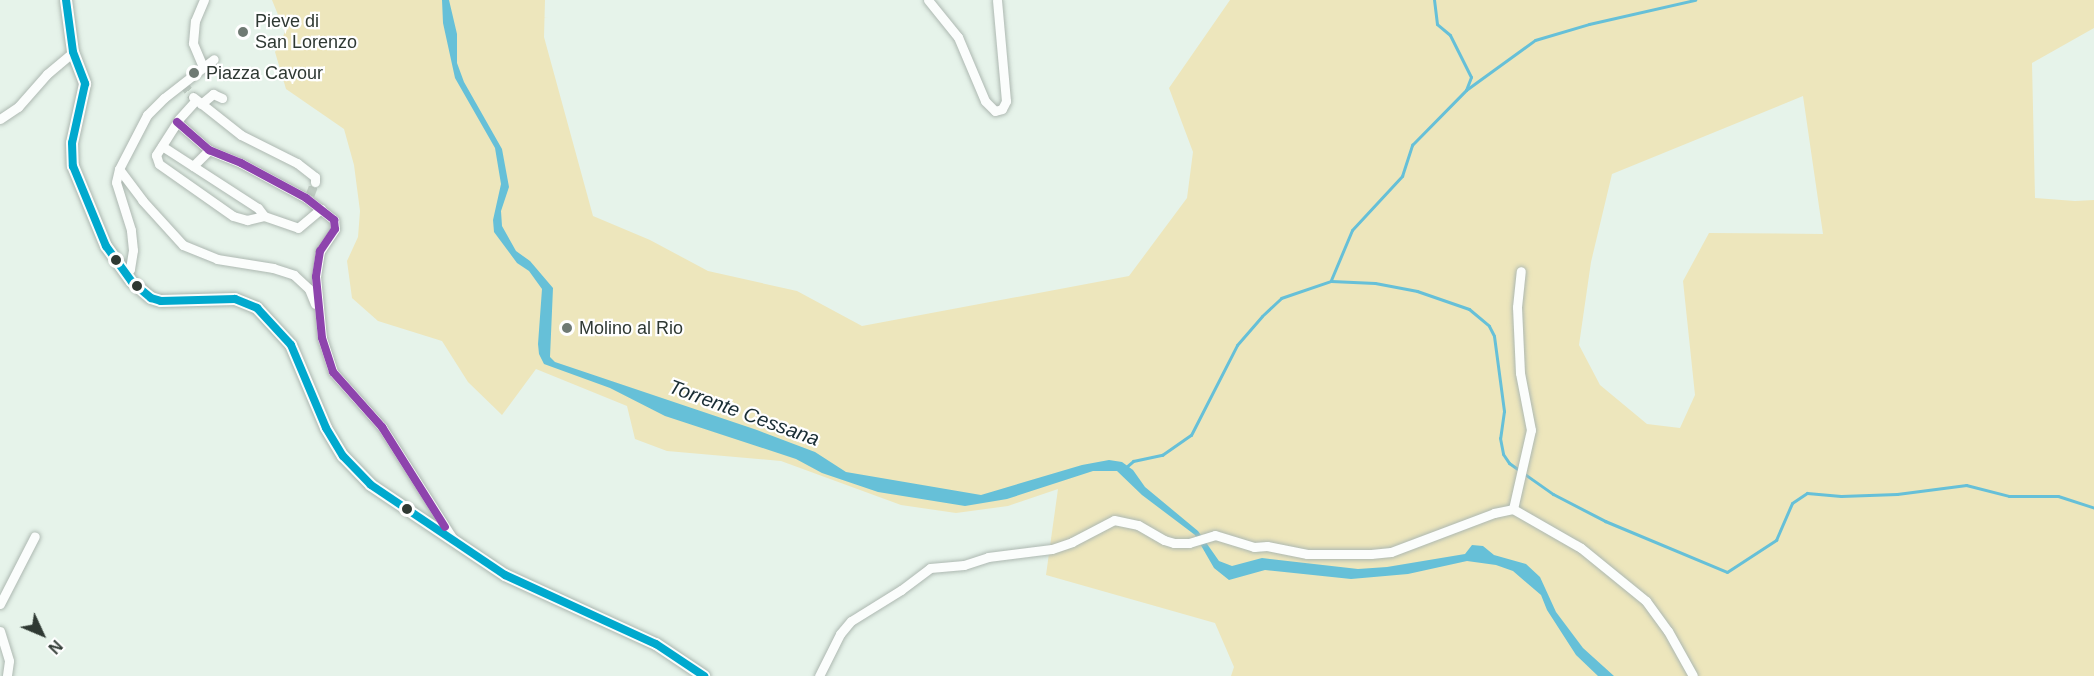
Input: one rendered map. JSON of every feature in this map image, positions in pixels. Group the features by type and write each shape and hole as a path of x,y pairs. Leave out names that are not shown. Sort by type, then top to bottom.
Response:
{"street":[{"path":"66,0 73,52 85,84 72,143 73,166 106,246 126,274 145,293 161,301 235,299 257,308 291,345 326,428 348,462 371,485 425,524 517,582 656,644 704,676"},
{"path":"203,67 197,58 193,38 195,21 204,0"},
{"path":"928,0 958,37 985,101 995,111 1002,109 1006,101 998,0"},
{"path":"0,118 18,107 47,74 73,52"},
{"path":"126,274 130,269 133,250 131,230 116,182 119,169 147,115 164,98 214,59"},
{"path":"222,98 213,94 197,100 177,122 156,154 165,170 225,212 247,220 264,216 298,228 321,209"},
{"path":"197,100 242,135 297,163 315,177 315,182"},
{"path":"177,122 209,150 241,163 309,198 334,220 336,226 322,246 316,268 322,338 333,372 382,427 453,540"},
{"path":"162,146 258,208 264,216"},
{"path":"193,166 209,150"},
{"path":"119,169 142,200 183,246 217,260 273,268 294,275 309,289 319,314"},
{"path":"1513,509 1531,430 1524,394 1517,307 1521,271"},
{"path":"819,676 845,626 930,568 964,565 988,557 1052,549 1072,542 1114,519 1138,525 1164,540 1189,543 1215,535 1254,547 1267,546 1307,554 1371,554 1391,552 1494,513 1513,509 1581,548 1646,601 1668,631 1693,676"},
{"path":"0,604 35,536"},
{"path":"0,631 9,661 7,676"}],"shaded area":[{"path":"272,0 545,0 544,37 593,216 650,240 708,271 797,291 862,326 1129,276 1187,198 1193,152 1169,88 1230,0 2094,0 2094,28 2032,63 2035,198 2094,200 2094,676 1231,676 1234,667 1215,623 1046,575 1058,489 1008,506 956,513 901,505 781,461 667,451 635,439 627,406 536,369 502,415 468,382 442,341 378,321 352,298 347,261 358,237 360,211 354,165 344,129 286,89 275,52 285,32","holes":["1803,96 1823,234 1709,233 1683,281 1695,395 1680,428 1647,424 1600,385 1579,345 1591,262 1612,174"]}],"water":[{"path":"442,0 449,0 457,34 457,63 464,82 502,149 509,187 501,211 502,226 516,251 530,261 553,288 550,357 555,362 757,430 815,452 846,472 981,495 1082,465 1109,460 1122,462 1133,470 1145,487 1198,531 1219,561 1232,566 1262,558 1358,569 1387,567 1465,554 1472,545 1483,546 1494,555 1526,564 1540,577 1556,612 1583,648 1614,676 1598,676 1576,655 1547,610 1541,595 1513,571 1496,565 1467,561 1408,574 1351,579 1265,570 1229,580 1214,568 1195,535 1142,495 1117,471 1093,471 1007,499 965,506 878,492 822,473 796,459 665,416 610,388 544,364 539,354 538,344 542,289 529,271 517,263 494,232 493,220 501,184 495,148 455,78 443,23"}],"waterway":[{"path":"1331,280 1352,230 1402,176 1412,145 1466,90 1471,77 1450,35 1437,24 1434,0"},
{"path":"1466,90 1535,40 1589,24 1695,0"},
{"path":"1125,468 1133,461 1162,455 1191,435 1237,345 1281,298 1331,281 1375,283 1417,291 1469,309 1489,326 1494,336 1504,411 1500,438 1503,454 1509,463 1553,494 1605,521 1727,572 1776,540 1792,503 1807,493 1841,496 1897,494 1966,485 2009,496 2058,496 2094,508"}],"tunnel":[{"path":"183,83 193,97"},
{"path":"310,195 315,182"}],"transit line":[{"path":"66,0 73,52 85,84 72,143 73,166 106,246 132,282 151,298 161,301 235,299 257,308 291,345 326,428 343,456 371,485 505,575 656,644 704,676"},
{"path":"177,122 209,150 241,163 306,198 334,220 335,229 320,251 316,277 322,338 333,372 382,427 445,527"}],"place":[{"name":"Pieve di San Lorenzo","path":"243,32"},
{"name":"Piazza Cavour","path":"194,73"},
{"name":"Molino al Rio","path":"567,328"}],"water label":[{"name":"Torrente Cessana","path":"744,413"}]}
